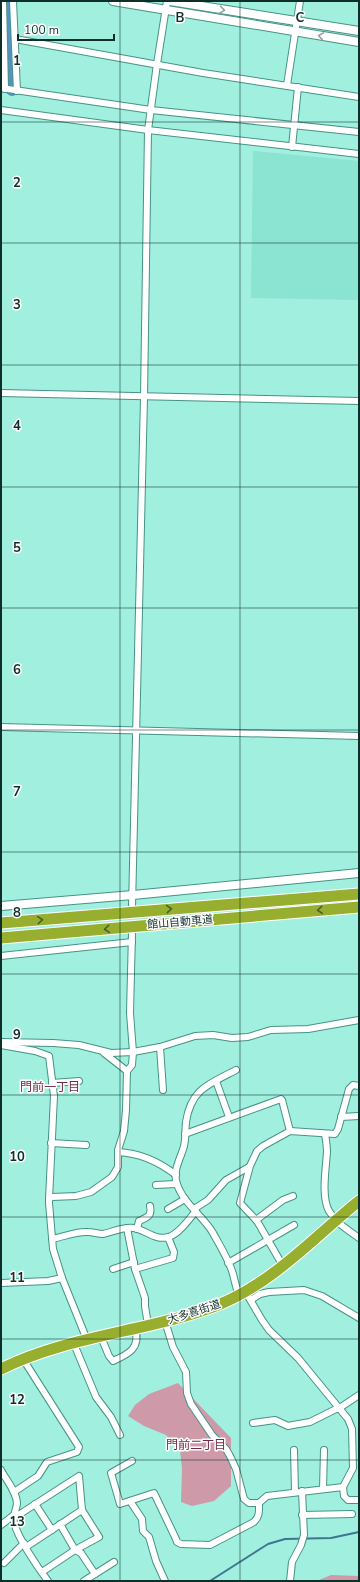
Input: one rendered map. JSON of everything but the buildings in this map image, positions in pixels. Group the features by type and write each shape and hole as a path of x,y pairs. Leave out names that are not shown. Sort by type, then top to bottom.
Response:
{"highway":[{"name":"館山自動車道","path":"1,923 359,894"},
{"name":"館山自動車道","path":"1,938 359,907"},
{"name":"大多喜街道","path":"1,1369 23,1359 87,1340 195,1313 245,1295 283,1266 359,1201"}],"street":[{"path":"3,1 3,89 151,110 359,132"},
{"path":"13,1 18,91"},
{"path":"113,1 359,42"},
{"path":"132,907 144,397 148,130 157,64 168,1 359,31"},
{"path":"287,85 300,1"},
{"path":"16,39 203,73 359,97"},
{"path":"292,147 298,87"},
{"path":"1,110 148,130 359,154"},
{"path":"1,393 359,401"},
{"path":"1,727 359,736"},
{"path":"1,906 359,874"},
{"path":"49,1199 52,1197 76,1196 91,1192 112,1177 118,1167 118,1152 124,1131 126,1110 127,1071 132,1065 133,1052 130,1013 132,933"},
{"path":"1,956 132,942"},
{"path":"1,1042 53,1043 79,1045 111,1053 133,1052 196,1036 213,1035 232,1038 248,1037 271,1030 308,1029 359,1020"},
{"path":"1,1045 35,1051 49,1056 54,1096 49,1199 53,1249 62,1278 87,1340"},
{"path":"160,1046 164,1090"},
{"path":"102,1051 127,1071"},
{"path":"236,1070 202,1089 192,1100 188,1108 184,1145 176,1169 176,1184 185,1199 212,1232 233,1274 236,1289 245,1295 266,1325 298,1358 348,1419 352,1429 353,1468 343,1487 344,1496 348,1500 359,1500"},
{"path":"216,1081 229,1117"},
{"path":"52,1083 79,1082"},
{"path":"283,1266 256,1220 240,1203 249,1167 257,1151 290,1131 335,1134 338,1129 349,1089 353,1085 359,1086"},
{"path":"185,1134 281,1099 290,1131"},
{"path":"341,1117 359,1116"},
{"path":"325,1134 327,1150 325,1176 328,1210 335,1220 359,1238"},
{"path":"51,1143 86,1145"},
{"path":"118,1152 151,1158 176,1175"},
{"path":"52,1240 81,1232 102,1234 127,1228 137,1229 156,1237 172,1236 187,1222 195,1210 208,1200 226,1180 249,1167"},
{"path":"156,1185 176,1184"},
{"path":"256,1220 283,1200 293,1196"},
{"path":"168,1209 185,1199"},
{"path":"137,1229 139,1221 150,1216 150,1206"},
{"path":"228,1263 294,1226"},
{"path":"127,1228 135,1269 145,1298 148,1325"},
{"path":"135,1269 173,1258 174,1252 168,1237"},
{"path":"113,1269 134,1262"},
{"path":"1,1283 48,1281 62,1278"},
{"path":"245,1295 304,1290 322,1296 359,1318"},
{"path":"165,1321 173,1347 186,1372 187,1393 191,1404 212,1435 226,1449 230,1456 236,1469 244,1499 249,1503 259,1503 267,1496 343,1487"},
{"path":"101,1337 109,1356 113,1361 127,1354 135,1346 137,1336 135,1328"},
{"path":"74,1344 96,1397 112,1417 120,1435"},
{"path":"14,1492 38,1476 46,1462 77,1452 79,1446 23,1359"},
{"path":"253,1423 275,1420 288,1426 310,1422 338,1408 359,1395"},
{"path":"352,1436 359,1435"},
{"path":"290,1581 292,1562 301,1545 304,1535 294,1450"},
{"path":"323,1489 324,1450"},
{"path":"132,1461 111,1472 120,1504 154,1493 177,1542 210,1545 259,1518 259,1503"},
{"path":"1,1470 14,1492 17,1504 14,1515 14,1523 25,1545 48,1581"},
{"path":"1,1525 14,1515 20,1514 79,1476 82,1510 99,1537 42,1572"},
{"path":"130,1501 142,1518 143,1531 149,1537 164,1581"},
{"path":"35,1504 52,1530"},
{"path":"4,1563 25,1545 52,1530 82,1510"},
{"path":"302,1515 352,1514"},
{"path":"60,1524 76,1550 81,1553 95,1574"},
{"path":"84,1581 114,1562"}],"shaded area":[{"path":"253,151 359,161 359,300 251,298"},
{"path":"178,1383 231,1438 231,1486 214,1501 192,1506 181,1502 182,1468 180,1450 166,1435 144,1426 128,1416 135,1405 149,1394"},
{"path":"331,1575 359,1576 359,1581 319,1581"}],"waterway":[{"path":"10,1 12,90"},
{"path":"210,1581 268,1544 285,1539 331,1538 359,1532"}],"district":[{"name":"門前一丁目","path":"50,1087"},
{"name":"門前二丁目","path":"196,1445"}]}
